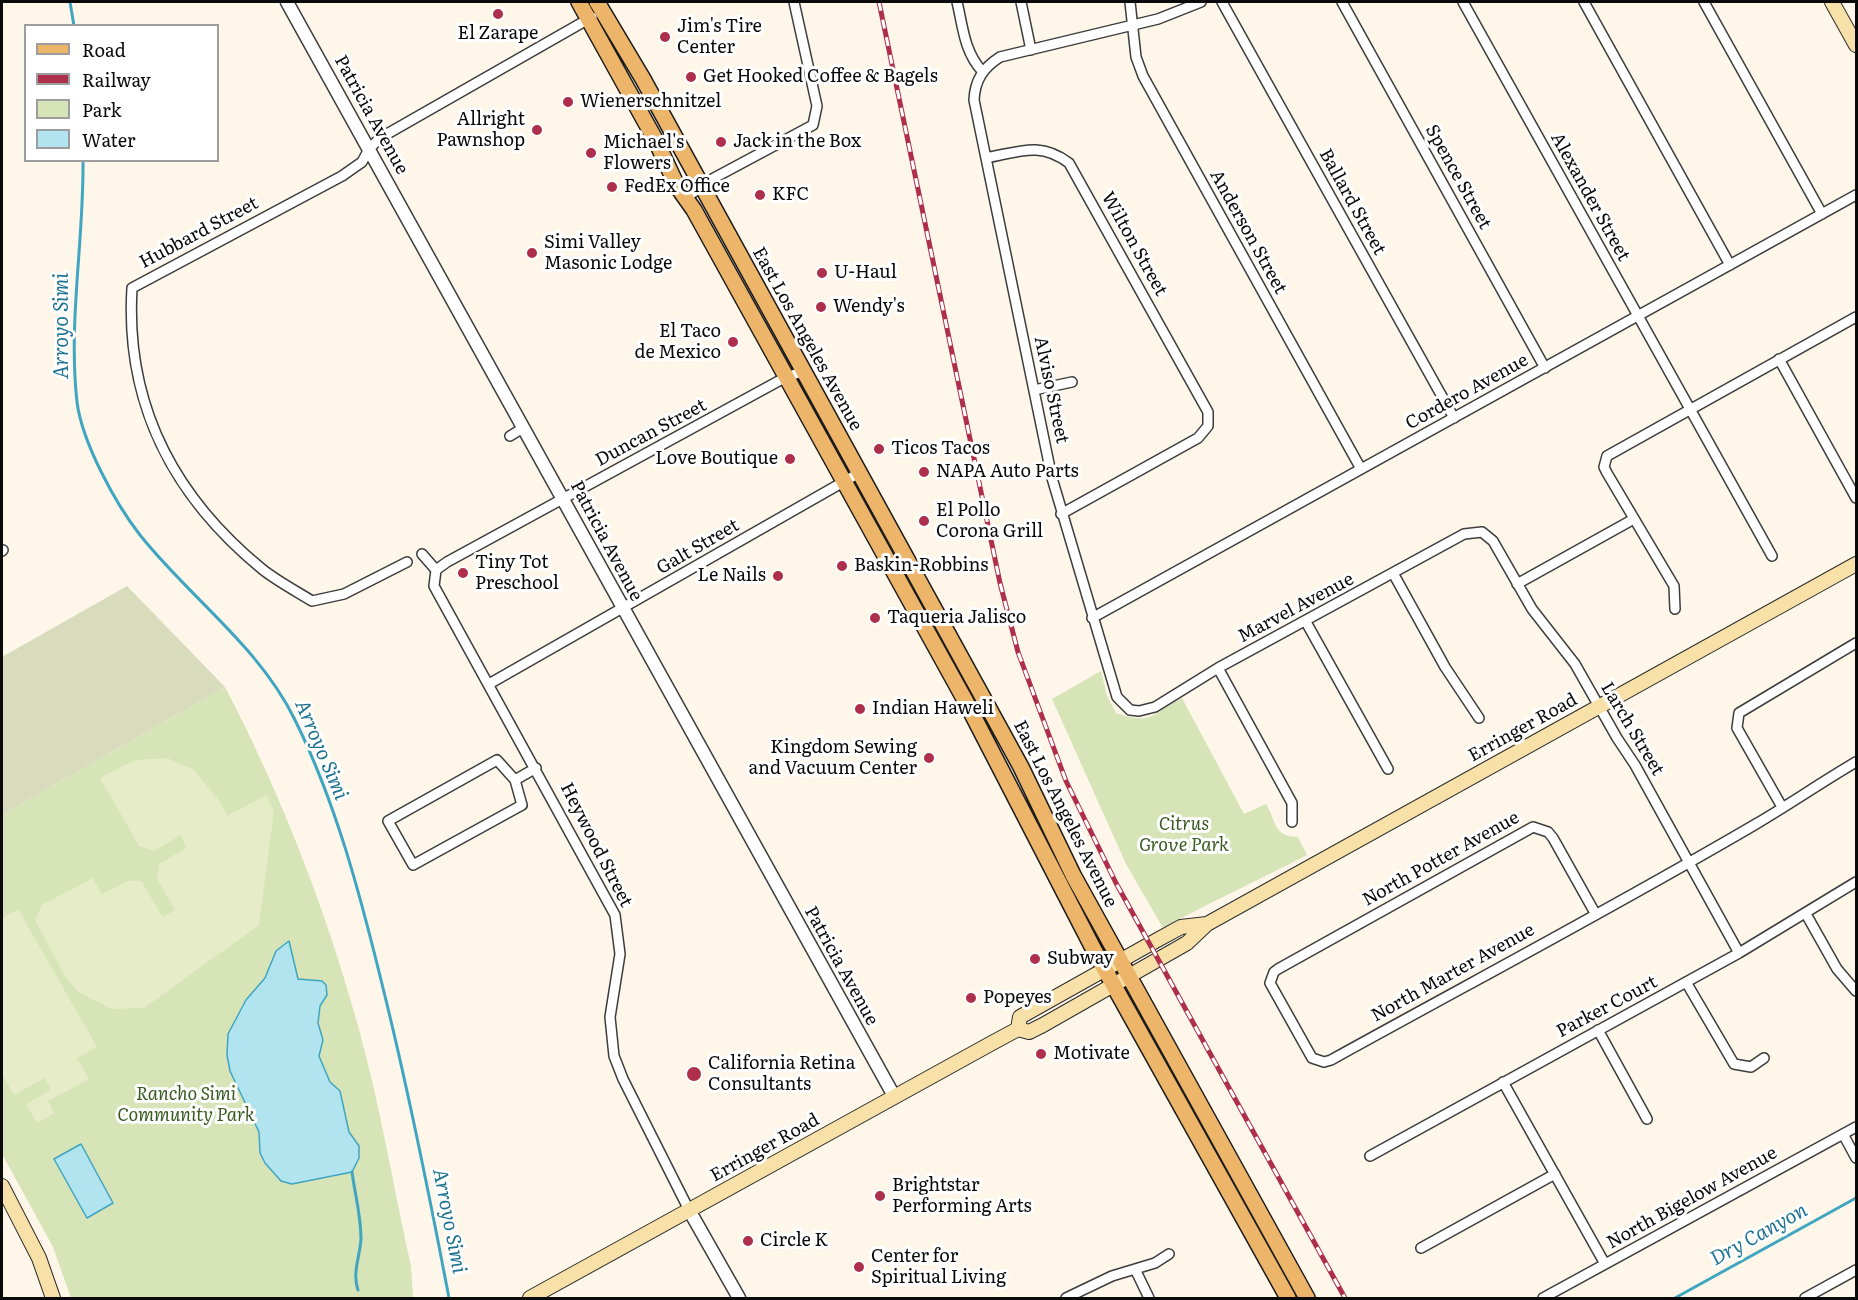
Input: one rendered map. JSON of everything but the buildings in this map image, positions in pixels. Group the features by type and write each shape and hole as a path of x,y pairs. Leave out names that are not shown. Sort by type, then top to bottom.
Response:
{"main road":[{"name":"East Los Angeles Avenue","path":"579,2 596,10 658,105 700,187 1021,767 1073,875 1307,1299"},
{"path":"1832,2 1857,45"},
{"name":"East Los Angeles Avenue","path":"596,10 684,199 694,210 1012,786 1054,874 1288,1299"},
{"name":"Erringer Road","path":"530,1299 1018,1029 1029,1032 1114,985 1188,943 1206,924 1857,564"},
{"name":"Erringer Road","path":"1018,1029 1020,1017 1120,961 1181,927 1206,924"},
{"path":"2,1186 39,1258 53,1299"}],"street":[{"name":"Patricia Avenue","path":"287,2 894,1096"},
{"path":"684,199 700,187 807,128 816,118 817,106 794,2"},
{"path":"957,2 967,50 982,71 1000,57 1133,25 1184,11 1201,2"},
{"path":"1021,2 1031,50"},
{"name":"Anderson Street","path":"1130,2 1136,57 1143,76 1361,470"},
{"name":"Ballard Street","path":"1222,2 1454,418"},
{"name":"Spence Street","path":"1342,2 1545,368"},
{"name":"Alexander Street","path":"1463,2 1772,556"},
{"path":"1584,2 1730,265"},
{"path":"1704,2 1822,214"},
{"name":"Hubbard Street","path":"407,562 344,594 312,601 263,570 192,499 162,450 138,377 130,323 132,288 342,176 362,162 369,148 380,138 596,10"},
{"name":"Alviso Street","path":"982,71 974,100 1061,514 1117,698 1127,708"},
{"name":"Wilton Street","path":"986,158 1039,149 1056,153 1069,163 1205,405 1209,418 1204,433 1198,438 1061,514"},
{"name":"Cordero Avenue","path":"1092,618 1857,195"},
{"path":"1675,609 1674,586 1638,523 1632,520 1607,473 1605,460 1611,453 1857,317"},
{"path":"1779,360 1857,498"},
{"name":"Duncan Street","path":"436,570 786,377 802,372"},
{"path":"1034,390 1072,382"},
{"path":"510,436 523,428"},
{"name":"Galt Street","path":"489,684 859,473"},
{"path":"1517,584 1632,520"},
{"name":"Larch Street","path":"1482,532 1493,541 1532,609 1575,664 1739,953"},
{"name":"Marvel Avenue","path":"1127,708 1140,711 1155,707 1218,668 1464,534 1482,532"},
{"path":"422,554 436,570"},
{"name":"Heywood Street","path":"436,570 434,586 615,915 620,954 610,1017 614,1056 623,1079 689,1210 739,1299"},
{"path":"1393,573 1445,667 1464,691 1479,718"},
{"path":"1306,622 1388,769"},
{"path":"1782,807 1737,728 1739,713 1857,643"},
{"path":"1218,668 1292,803 1292,822"},
{"path":"497,760 515,780 522,805 413,865 388,821 497,760"},
{"name":"North Marter Avenue","path":"1271,978 1272,989 1308,1052 1318,1061 1324,1062 1689,862 1857,762"},
{"path":"515,780 536,768"},
{"name":"North Potter Avenue","path":"1271,978 1278,969 1533,827 1541,828 1553,838 1595,913"},
{"name":"Parker Court","path":"1370,1156 1739,953 1857,882"},
{"path":"1806,914 1837,969 1857,991"},
{"path":"1686,982 1728,1058 1734,1064 1751,1067 1764,1058"},
{"path":"1598,1029 1647,1119"},
{"path":"1503,1082 1605,1264"},
{"name":"North Bigelow Avenue","path":"1543,1299 1857,1126"},
{"path":"1843,1134 1857,1158"},
{"path":"1421,1248 1554,1174"},
{"path":"1066,1299 1094,1283 1155,1263 1169,1254"},
{"path":"1135,1269 1149,1299"},
{"path":"1805,1299 1857,1270"}],"green space":[{"path":"127,586 225,687 2,815 2,657"},
{"name":"Citrus Grove Park","path":"1101,671 1107,696 1116,713 1129,717 1146,718 1182,698 1244,814 1266,804 1279,831 1298,837 1307,855 1163,928 1126,864 1052,699"},
{"name":"Rancho Simi Community Park","path":"225,687 283,811 332,939 366,1055 380,1115 411,1266 413,1298 71,1298 53,1247 2,1154 2,815"},
{"path":"167,758 193,769 221,803 227,816 266,795 274,811 259,925 144,1008 112,1009 78,992 63,973 35,920 42,905 93,878 102,894 128,881 141,881 163,917 175,910 157,879 159,864 186,848 181,835 154,851 139,846 100,778 135,760"},
{"path":"18,909 97,1047 77,1058 89,1079 48,1101 54,1113 37,1123 26,1104 51,1090 45,1078 14,1095 2,1074 2,919"}],"water":[{"path":"289,941 298,979 322,981 326,985 327,995 320,1006 318,1023 323,1040 319,1056 330,1082 340,1091 349,1132 359,1146 359,1158 352,1172 292,1184 281,1181 265,1163 260,1153 259,1132 230,1071 227,1055 228,1034 246,1000 265,978 276,951"},
{"path":"81,1144 113,1203 87,1218 54,1159"}],"waterway":[{"name":"Arroyo Simi","path":"70,2 74,24"},
{"name":"Arroyo Simi","path":"83,162 74,341 77,402 85,435 101,472 130,522 160,558 223,623 263,669 280,693 310,751 346,849 374,950 409,1101 449,1298"},
{"path":"352,1172 361,1230 356,1271 358,1290"},
{"name":"Dry Canyon","path":"1675,1298 1856,1198"}],"railway":[{"path":"879,2 1000,583 1018,652 1066,781 1116,883 1345,1298"}],"place":[{"name":"El Zarape","path":"498,14"},
{"name":"Jim's Tire Center","path":"665,37"},
{"name":"Get Hooked Coffee & Bagels","path":"691,77"},
{"name":"Wienerschnitzel","path":"568,102"},
{"name":"Allright Pawnshop","path":"537,130"},
{"name":"Jack in the Box","path":"721,142"},
{"name":"Michael's Flowers","path":"591,153"},
{"name":"FedEx Office","path":"612,187"},
{"name":"KFC","path":"760,195"},
{"name":"Simi Valley Masonic Lodge","path":"532,253"},
{"name":"U-Haul","path":"822,273"},
{"name":"Wendy's","path":"821,307"},
{"name":"El Taco de Mexico","path":"733,342"},
{"name":"Ticos Tacos","path":"879,449"},
{"name":"Love Boutique","path":"790,459"},
{"name":"NAPA Auto Parts","path":"924,472"},
{"name":"El Pollo Corona Grill","path":"924,521"},
{"name":"Baskin-Robbins","path":"842,566"},
{"name":"Tiny Tot Preschool","path":"463,573"},
{"name":"Le Nails","path":"778,576"},
{"name":"Taqueria Jalisco","path":"875,618"},
{"name":"Indian Haweli","path":"860,709"},
{"name":"Kingdom Sewing and Vacuum Center","path":"929,758"},
{"name":"Subway","path":"1035,959"},
{"name":"Popeyes","path":"971,998"},
{"name":"Motivate","path":"1041,1054"},
{"name":"California Retina Consultants","path":"694,1074"},
{"name":"Brightstar Performing Arts","path":"880,1196"},
{"name":"Circle K","path":"748,1241"},
{"name":"Center for Spiritual Living","path":"859,1267"}]}
